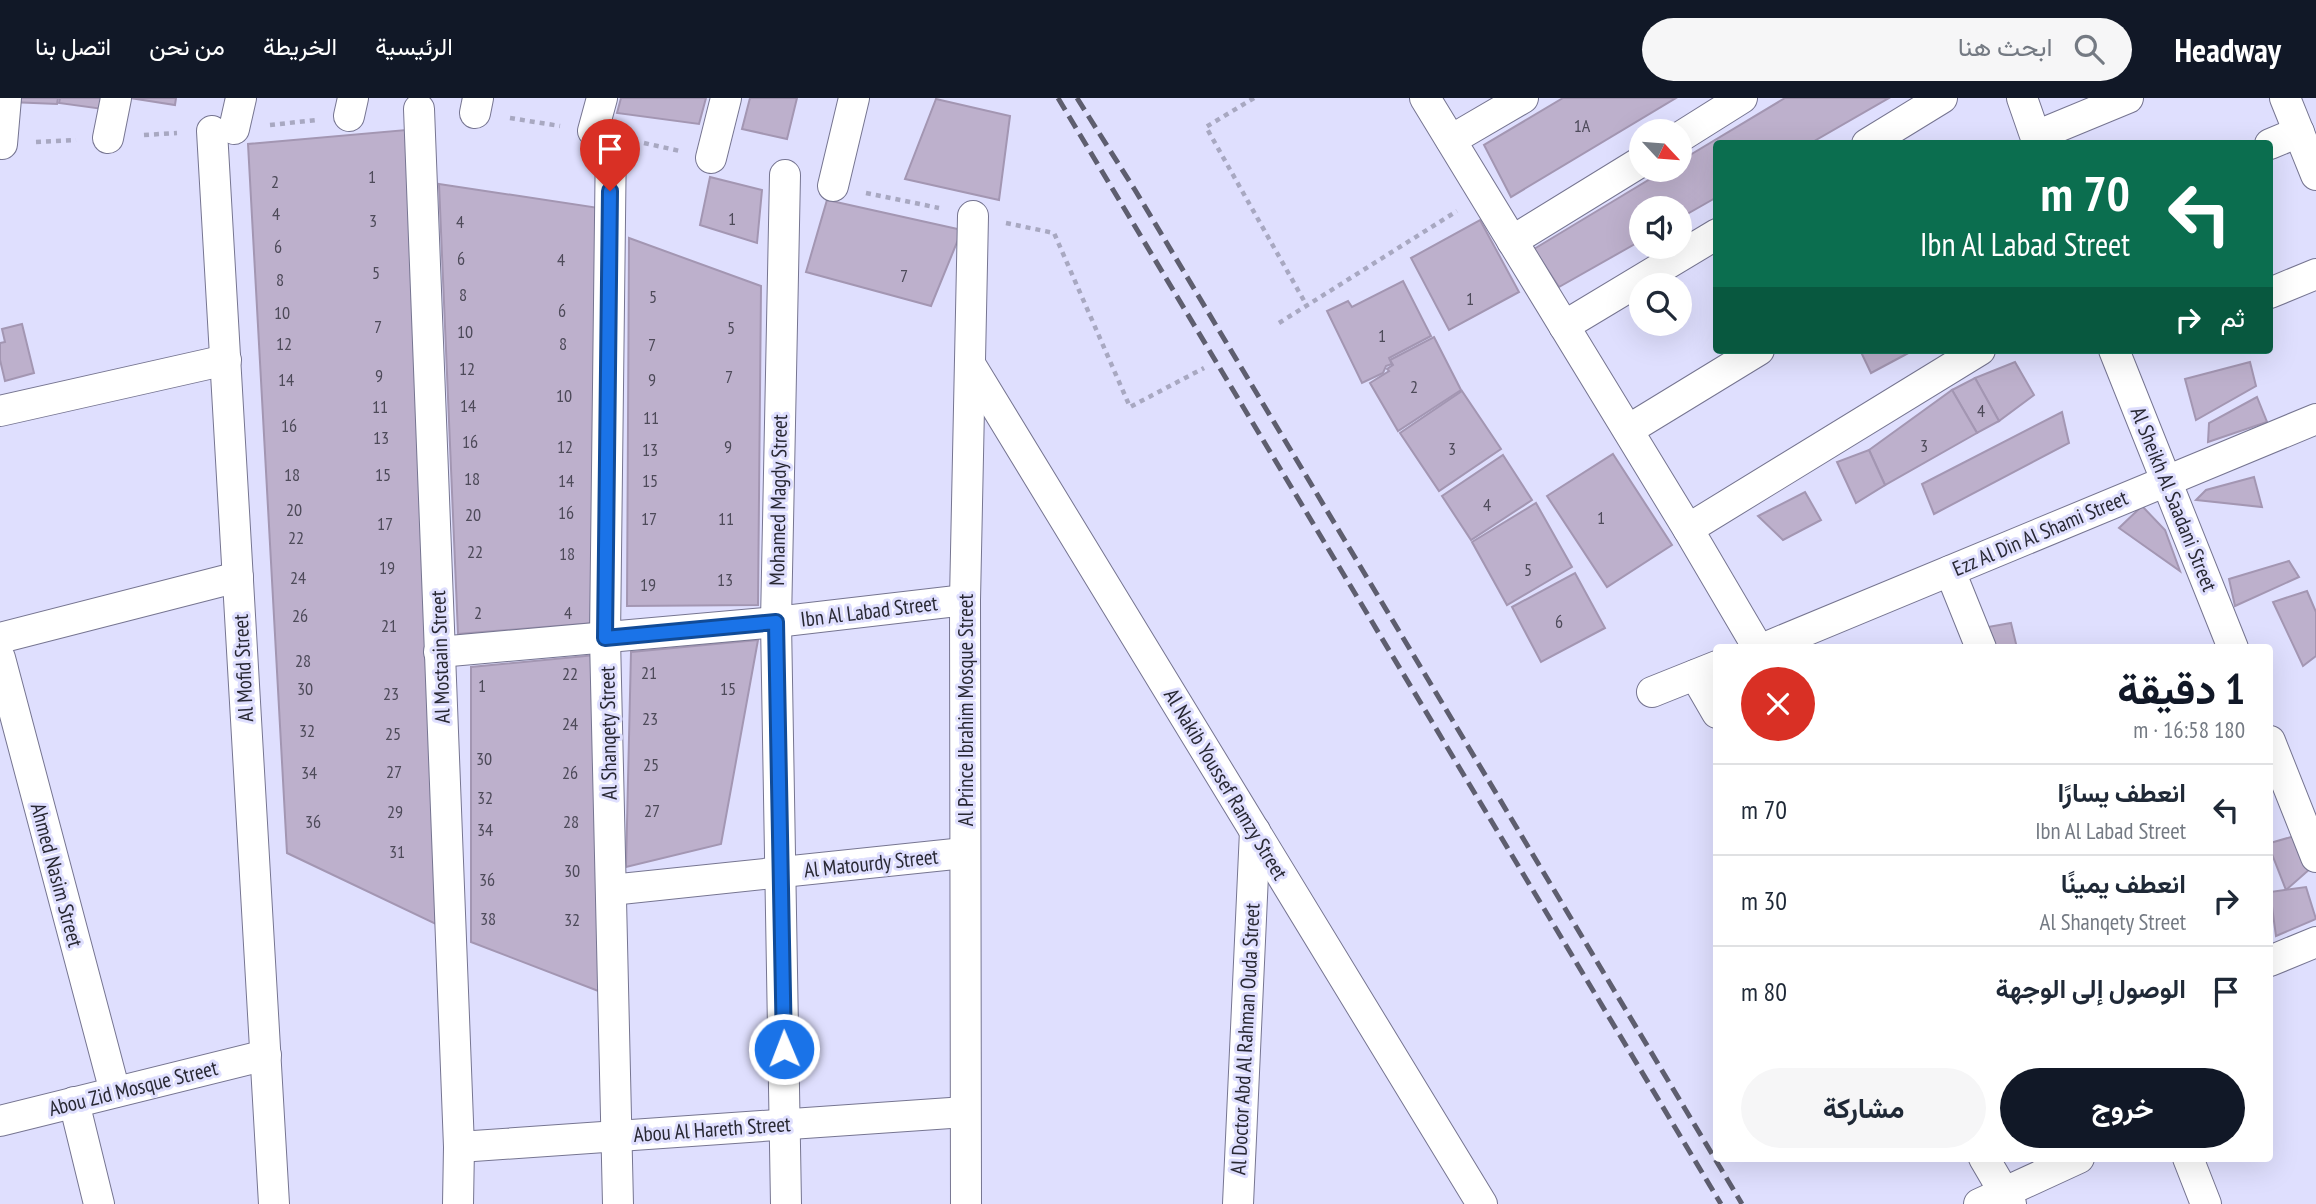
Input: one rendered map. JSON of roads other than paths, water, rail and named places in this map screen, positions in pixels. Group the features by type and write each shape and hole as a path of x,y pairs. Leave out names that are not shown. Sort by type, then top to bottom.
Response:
{"street":[{"path":"2,144 6,98"},
{"path":"107,138 116,98"},
{"name":"Al Mofid Street","path":"241,98 223,130 226,360 274,1204"},
{"name":"Al Shanqety Street","path":"602,98 605,638 618,1204"},
{"path":"711,158 726,98"},
{"path":"834,186 854,98"},
{"path":"1425,98 1756,644"},
{"path":"1451,140 1523,98"},
{"path":"1692,129 1742,98"},
{"path":"1874,140 1942,98"},
{"path":"2022,98 2037,140 2128,98"},
{"path":"2286,98 2316,175"},
{"name":"Al Mostaain Street","path":"419,109 459,1147 458,1204"},
{"path":"2273,143 2299,132"},
{"path":"1512,241 1629,169"},
{"name":"Mohamed Magdy Street","path":"785,175 776,622 786,1204"},
{"name":"Al Prince Ibrahim Mosque Street","path":"966,1204 965,600 973,216"},
{"path":"1564,326 1713,236"},
{"path":"2273,292 2316,274"},
{"path":"1628,430 1752,354"},
{"path":"1688,529 1972,354"},
{"name":"Al Sheikh Al Saadani Street","path":"2123,354 2166,481 2229,644"},
{"path":"0,411 226,360"},
{"name":"Al Nakib Youssef Ramzy Street","path":"970,364 1482,1204"},
{"name":"Ezz Al Din Al Shami Street","path":"1774,644 2316,419"},
{"path":"1950,571 1979,644"},
{"path":"0,638 238,577"},
{"name":"Ibn Al Labad Street","path":"439,652 776,622 965,600"},
{"name":"Ahmed Nasim Street","path":"0,658 115,1092"},
{"path":"1651,692 1706,671 1713,698"},
{"path":"2276,774 2316,857"},
{"name":"Al Doctor Abd Al Rahman Ouda Street","path":"1238,1204 1255,831"},
{"name":"Al Matourdy Street","path":"611,890 964,853"},
{"path":"2273,960 2316,942"},
{"name":"Abou Zid Mosque Street","path":"0,1121 266,1055"},
{"path":"75,1102 99,1204"},
{"name":"Abou Al Hareth Street","path":"459,1147 965,1112"},
{"path":"1985,1162 1998,1200 2072,1162"},
{"path":"2190,1162 2206,1204"}],"railway":[{"path":"1058,98 1721,1204"},
{"path":"1077,98 1135,190 1713,1156"},
{"path":"1717,1162 1742,1204"}]}
